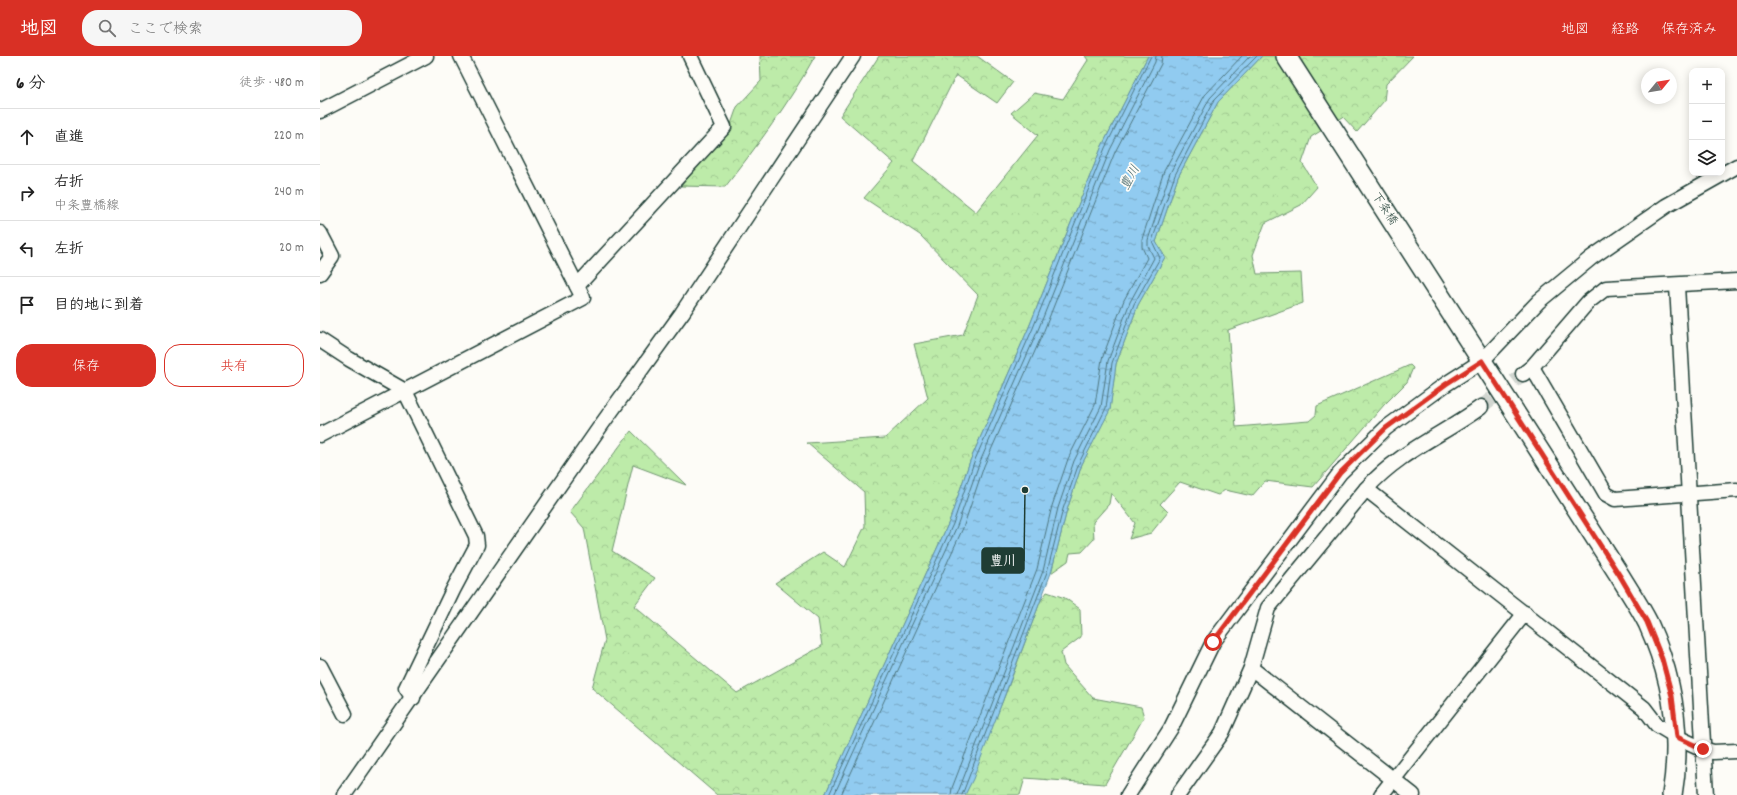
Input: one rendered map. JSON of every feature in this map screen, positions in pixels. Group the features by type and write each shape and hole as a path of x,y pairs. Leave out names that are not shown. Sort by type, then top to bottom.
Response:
{"main road":[{"name":"下条橋","path":"1286,56 1620,576 1647,622 1662,659 1672,696 1677,737 1676,772 1672,795"}],"street":[{"path":"320,111 426,56"},
{"path":"320,435 583,298 461,56"},
{"path":"577,286 724,127 690,56"},
{"path":"344,795 413,698 602,424 682,313 853,56"},
{"path":"1128,795 1171,728 1213,642 1340,473 1386,428 1446,384 1482,361 1539,301 1591,258 1666,206 1737,166"},
{"path":"320,233 332,256 320,273"},
{"path":"1737,281 1676,286 1606,288 1588,302 1528,370 1606,494 1615,499 1737,490"},
{"path":"1676,286 1706,795"},
{"path":"320,340 349,359 406,391 476,536 478,545 453,590 406,688 413,698"},
{"path":"1178,795 1222,733 1251,668 1268,608 1376,477 1414,448 1481,407"},
{"path":"1366,489 1644,708 1657,725 1677,737 1703,749 1713,752 1737,751"},
{"path":"1381,795 1524,613"},
{"path":"320,666 345,714"},
{"path":"1251,668 1413,795"}],"green space":[{"path":"760,56 815,56 773,123 725,187 681,186 730,127 737,107 761,81"},
{"path":"879,56 977,56 1013,82 997,103 956,75 913,161 976,212 1038,135 1011,113 1034,93 1063,99 1088,60 1085,56 1148,56 1102,146 1029,327 970,461 949,522 825,795 717,795 592,688 605,640 584,528 570,512 631,431 686,485 633,465 612,551 655,578 634,606 737,693 822,646 818,619 775,583 823,552 845,567 865,526 864,492 807,443 885,438 928,398 914,344 963,335 978,295 920,235 864,198 894,163 840,116"},
{"path":"1262,56 1413,56 1386,84 1384,101 1357,132 1343,117 1311,137 1302,163 1317,187 1301,205 1265,223 1253,255 1257,274 1301,273 1303,303 1228,330 1236,427 1309,421 1316,415 1317,406 1410,365 1413,368 1407,382 1384,405 1313,487 1265,481 1252,496 1225,490 1218,495 1180,482 1160,504 1168,512 1151,533 1129,539 1135,523 1111,493 1109,504 1093,522 1094,539 1082,552 1070,553 1068,561 1051,573 1067,510 1082,464 1110,409 1116,364 1138,305 1165,257 1156,242 1178,177 1218,102"},
{"path":"1047,592 1065,598 1080,609 1081,637 1061,652 1064,665 1093,698 1141,707 1144,717 1105,784 1025,778 1020,795 965,795 1040,602"}],"water":[{"path":"1148,56 1262,56 1218,102 1178,177 1156,242 1165,257 1138,305 1116,364 1110,410 1082,464 1067,510 1051,573 973,779 965,795 825,795 949,522 970,461 1029,327 1102,146"}],"tunnel":[{"path":"1481,407 1523,374"}],"place":[{"name":"豊川","path":"1025,490"}],"route":[{"path":"1213,642 1259,578 1340,473 1386,428 1446,384 1482,361 1620,576 1647,622 1662,659 1672,696 1677,737 1703,749"}]}
